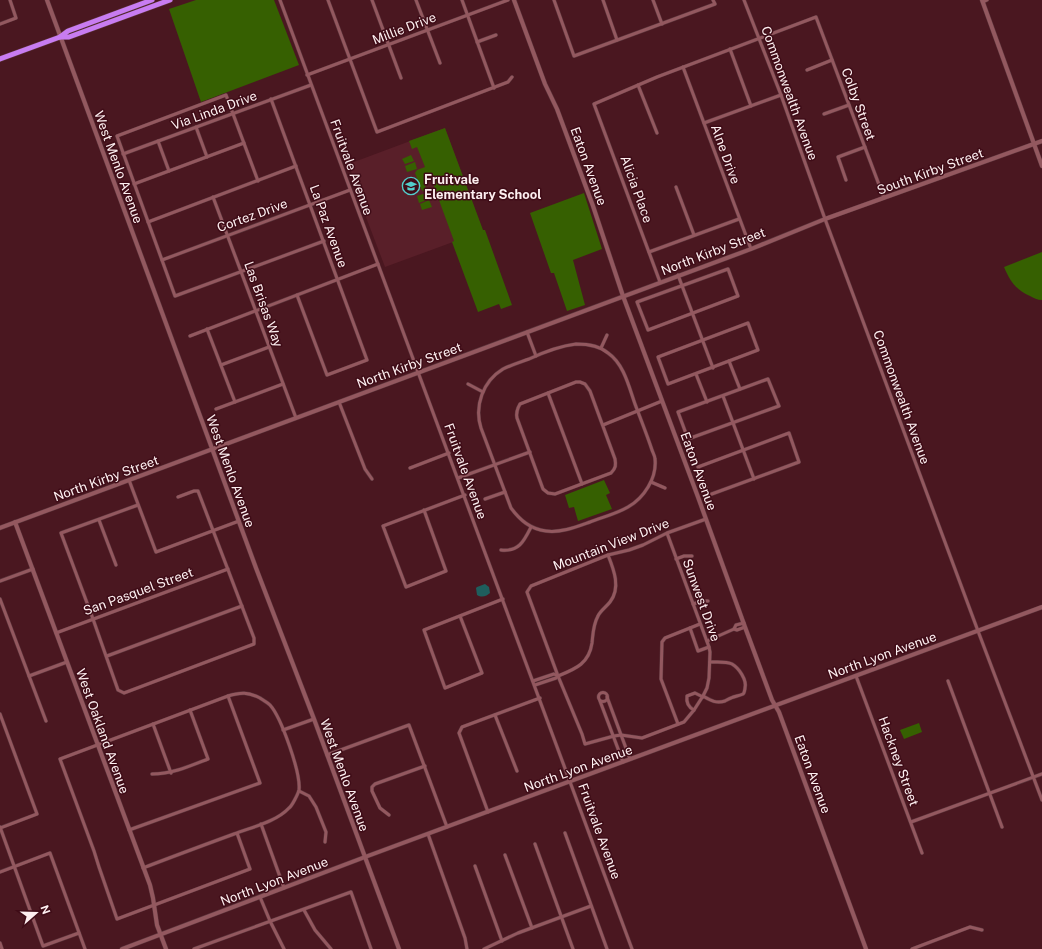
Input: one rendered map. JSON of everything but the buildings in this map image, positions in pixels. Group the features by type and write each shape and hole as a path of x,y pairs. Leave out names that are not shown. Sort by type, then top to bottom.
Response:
{"highway":[{"path":"0,59 60,37 67,32 152,0"},
{"path":"60,37 69,37 162,1 170,0"}],"street":[{"path":"0,24 16,18 10,0"},
{"name":"West Menlo Avenue","path":"47,0 292,665 314,719 399,949"},
{"name":"Fruitvale Avenue","path":"280,0 571,781 632,949"},
{"path":"328,0 377,132 494,88 508,82 512,77"},
{"path":"372,0 388,45 402,78"},
{"path":"416,0 440,63"},
{"path":"462,0 494,88"},
{"name":"Millie Drive","path":"307,75 508,0"},
{"name":"Eaton Avenue","path":"514,0 593,206 623,296 744,625 779,712 866,949"},
{"path":"554,0 574,56 662,24 714,2"},
{"path":"602,0 617,40"},
{"path":"653,0 662,24"},
{"name":"Commonwealth Avenue","path":"744,0 760,38 825,219 1042,800"},
{"path":"984,0 1042,166"},
{"name":"Colby Street","path":"760,38 816,17 884,198"},
{"path":"477,42 496,35"},
{"path":"657,133 638,85 760,38"},
{"path":"730,49 751,106"},
{"path":"807,70 832,60"},
{"name":"Alne Drive","path":"683,67 751,248"},
{"name":"Via Linda Drive","path":"123,154 311,85"},
{"name":"Alicia Place","path":"638,85 594,104 660,282"},
{"path":"258,181 226,94 117,136 175,296 324,241"},
{"path":"704,124 781,95"},
{"name":"La Paz Avenue","path":"271,99 367,360 327,375 297,295"},
{"path":"824,114 849,105"},
{"path":"196,127 207,157"},
{"path":"158,141 169,171"},
{"name":"South Kirby Street","path":"825,219 1042,141"},
{"path":"134,184 244,143"},
{"path":"846,180 838,157 865,147"},
{"path":"148,222 296,166"},
{"path":"676,187 694,235"},
{"name":"Cortez Drive","path":"162,260 350,190"},
{"name":"Las Brisas Way","path":"213,197 296,418"},
{"path":"649,252 740,218"},
{"name":"North Kirby Street","path":"0,528 527,332 825,219"},
{"path":"190,336 378,264"},
{"path":"728,269 738,296 692,313 648,330 637,302 728,269"},
{"path":"678,275 713,368"},
{"path":"748,323 758,350 668,384 658,357 703,340 748,323"},
{"path":"208,329 235,402"},
{"path":"527,332 536,356"},
{"path":"601,348 607,335"},
{"path":"576,344 584,344 601,348 615,359 623,371 638,411 655,459 651,482 642,496 628,507 620,511 564,530 547,531 531,527 518,517 511,508 478,420 479,405 483,392 486,385 492,378 503,369 536,356 564,346 576,344"},
{"path":"221,365 269,347"},
{"path":"729,361 740,389"},
{"path":"696,374 706,402"},
{"path":"768,379 779,406 688,439 678,412 740,389 768,379"},
{"path":"576,382 586,384 590,391 615,459 616,464 611,473 555,494 548,493 543,489 516,414 520,404 548,393 576,382"},
{"path":"216,409 283,384"},
{"path":"468,384 483,392"},
{"path":"548,393 582,484"},
{"path":"723,396 754,479"},
{"path":"603,425 662,401"},
{"path":"339,402 365,469 372,479"},
{"path":"789,434 799,462 754,479 709,495 698,467 789,434"},
{"path":"458,478 530,452"},
{"path":"410,468 449,453"},
{"path":"129,480 156,552 239,521"},
{"path":"651,482 665,488"},
{"path":"138,505 61,533 107,656 118,690 124,693 254,644 254,638 198,491 178,497"},
{"path":"485,499 505,492"},
{"path":"424,510 446,571 406,587 383,526 424,510 464,496"},
{"name":"Mountain View Drive","path":"558,676 527,592 531,586 608,555 629,550 667,533 706,519"},
{"path":"99,520 116,565"},
{"name":"West Oakland Avenue","path":"15,522 150,885 157,925 166,949"},
{"path":"501,550 507,551 520,546 525,540 531,527"},
{"name":"Sunwest Drive","path":"558,676 582,734 584,744 614,736 642,738 684,722 694,710 703,696 709,678 709,647 667,533"},
{"path":"535,686 556,678 577,667 585,661 590,653 592,634 598,616 611,601 616,590 614,571 608,555"},
{"path":"676,559 684,556 692,556"},
{"path":"0,581 32,569"},
{"name":"San Pasquel Street","path":"56,632 228,569"},
{"path":"0,599 46,721"},
{"path":"460,616 482,673 445,688 424,630 503,599"},
{"path":"693,604 708,601"},
{"path":"107,656 242,606"},
{"name":"North Lyon Avenue","path":"122,949 365,857 1042,607"},
{"path":"678,724 661,679 662,642 665,638 700,624"},
{"path":"707,641 734,628 736,625 744,625"},
{"path":"690,628 698,651 709,647"},
{"path":"29,676 67,662"},
{"path":"694,710 689,707 686,702 687,696 695,692 718,702 743,694 745,689 745,682 742,676 732,664 726,662 710,662"},
{"path":"533,681 554,674 558,676"},
{"name":"Hackney Street","path":"856,676 922,853"},
{"path":"948,680 1002,827"},
{"path":"143,868 276,818 290,808 298,791 298,776 294,759 277,714 269,704 252,694 243,693 228,696 60,758 94,851 98,867 117,920 250,869 237,833"},
{"path":"623,762 598,697 600,694 605,693 607,697 630,759"},
{"path":"129,830 260,783 228,696"},
{"path":"600,701 606,701 607,697"},
{"path":"488,812 459,733 462,727 540,698"},
{"path":"152,774 171,773 208,759 190,710"},
{"path":"0,714 37,814 0,828 43,946 79,934"},
{"path":"496,715 517,771"},
{"path":"283,730 314,719"},
{"path":"153,724 171,773"},
{"path":"327,755 409,725 447,827"},
{"path":"618,747 625,745"},
{"path":"389,815 380,808 372,791 372,787 375,784 425,766"},
{"path":"911,822 1042,774"},
{"path":"298,791 309,796 316,807 326,832 325,842"},
{"path":"261,824 284,888"},
{"path":"565,833 607,949"},
{"path":"428,834 465,938 467,949"},
{"path":"535,844 573,949"},
{"path":"0,872 50,853 85,949"},
{"path":"504,855 532,928"},
{"path":"475,866 502,941"},
{"path":"194,949 351,892 371,949"},
{"path":"260,897 284,949"},
{"path":"484,949 490,948 532,928 591,906"},
{"path":"304,910 315,930 331,949"},
{"path":"912,949 970,927 982,930"},
{"path":"0,943 2,949"}],"shaded area":[{"name":"Fruitvale Elementary School","path":"445,128 483,231 385,267 361,204 362,200 351,171 346,165"}],"green space":[{"path":"196,0 274,0 299,65 201,102 169,9"},
{"path":"445,128 483,230 485,230 512,305 501,309 499,304 478,312 452,242 454,241 429,173 425,175 426,180 424,183 427,191 424,192 421,189 415,173 417,170 425,167 417,147 412,149 409,141"},
{"path":"411,155 414,161 405,164 402,159"},
{"path":"415,162 417,169 407,172 405,166"},
{"path":"426,193 429,199 419,203 417,196"},
{"path":"584,193 602,249 573,260 585,305 567,311 554,273 551,273 530,213"},
{"path":"429,200 432,207 422,210 420,204"},
{"path":"1042,252 1042,300 1025,293 1017,287 1008,276 1004,267"},
{"path":"604,480 610,493 606,495 612,509 578,521 574,507 569,508 565,495"},
{"path":"919,723 922,732 904,739 900,730"}],"water":[{"path":"485,584 489,587 490,593 484,596 477,595 476,588"}],"place":[{"name":"Fruitvale Elementary School","path":"411,186"}]}
